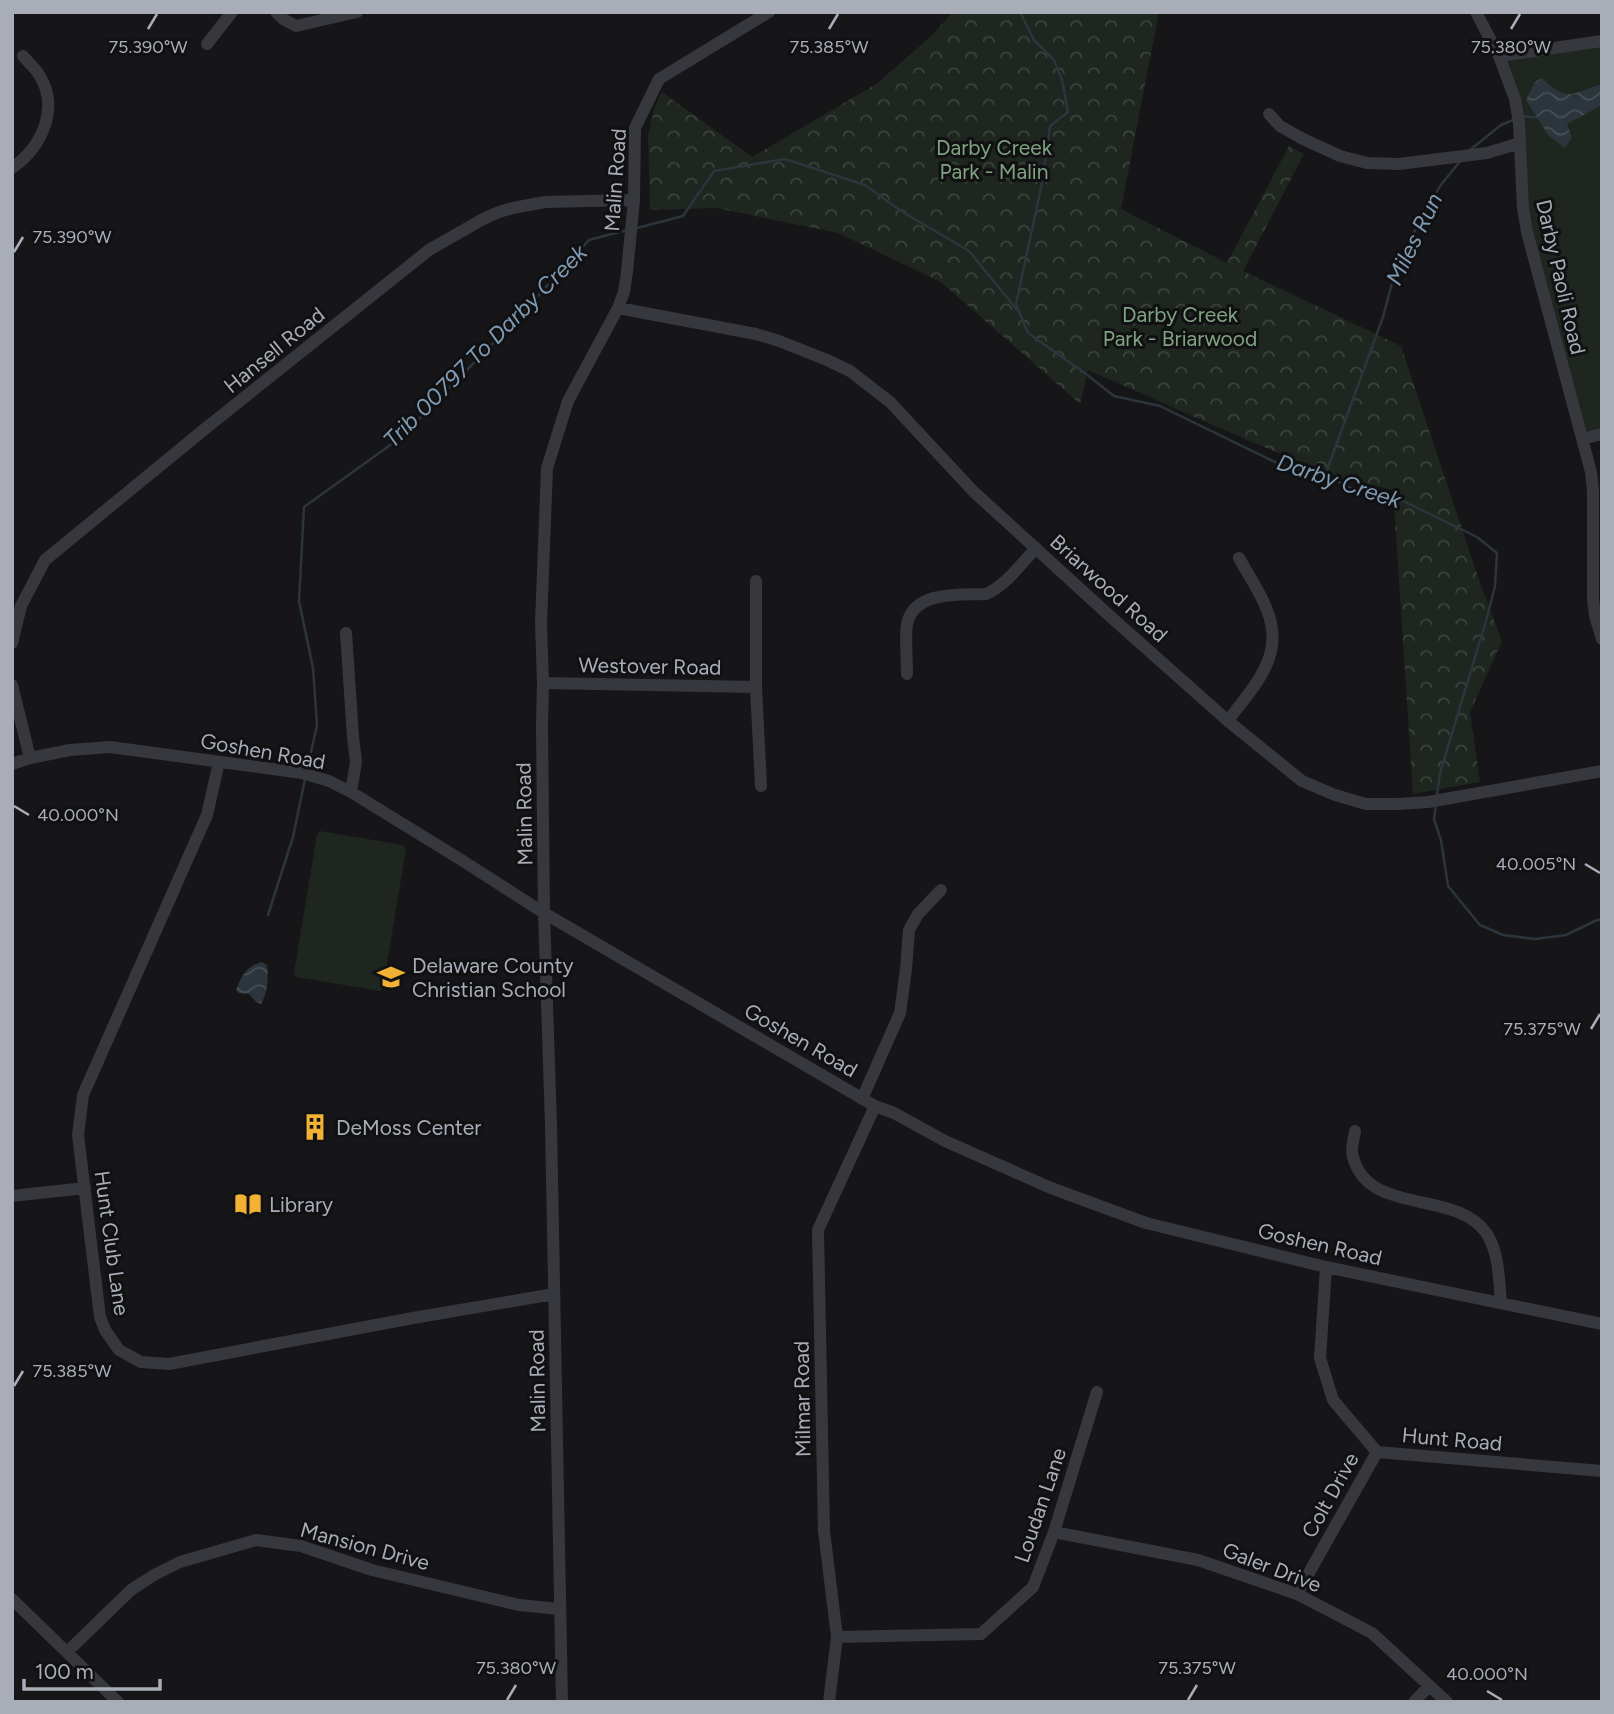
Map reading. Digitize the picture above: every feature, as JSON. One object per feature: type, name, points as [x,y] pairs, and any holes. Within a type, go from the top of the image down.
[{"type":"street","points":[[207,44],[232,12]]},
{"type":"street","points":[[276,12],[296,26],[357,12]]},
{"type":"street","name":"Malin Road","points":[[562,1702],[544,913],[541,623],[547,468],[568,401],[624,292],[634,200],[635,128],[659,79],[769,12]]},
{"type":"street","name":"Darby Paoli Road","points":[[1476,12],[1499,56],[1515,99],[1527,232],[1591,472],[1593,598],[1602,639]]},
{"type":"street","points":[[1499,56],[1602,41]]},
{"type":"street","points":[[12,168],[23,160],[44,132],[47,108],[47,94],[43,82],[23,56]]},
{"type":"street","points":[[1269,114],[1280,126],[1304,139],[1340,156],[1367,163],[1399,164],[1487,153],[1520,143]]},
{"type":"street","name":"Hansell Road","points":[[12,643],[21,607],[46,560],[429,250],[483,219],[513,208],[545,202],[634,200]]},
{"type":"street","name":"Briarwood Road","points":[[618,308],[756,334],[850,371],[890,402],[966,484],[1036,548],[1228,721],[1302,781],[1366,804],[1428,802],[1602,771]]},
{"type":"street","points":[[1583,439],[1602,434]]},
{"type":"street","points":[[907,674],[908,624],[914,610],[932,598],[991,592],[1036,548]]},
{"type":"street","points":[[1228,721],[1259,680],[1270,660],[1274,639],[1271,619],[1239,558]]},
{"type":"street","points":[[756,581],[756,687],[761,786]]},
{"type":"street","points":[[346,633],[356,762],[351,792]]},
{"type":"street","name":"Westover Road","points":[[543,683],[756,687]]},
{"type":"street","points":[[12,685],[30,758]]},
{"type":"street","name":"Goshen Road","points":[[12,764],[70,750],[110,747],[305,773],[329,781],[351,792],[544,913],[875,1106],[894,1113],[945,1141],[1051,1188],[1146,1223],[1326,1267],[1602,1324]]},
{"type":"street","name":"Hunt Club Lane","points":[[219,761],[207,816],[83,1095],[78,1135],[100,1317],[105,1330],[119,1350],[141,1362],[169,1364],[554,1294]]},
{"type":"street","points":[[863,1099],[900,1013],[909,930],[918,914],[942,890]]},
{"type":"street","name":"Milmar Road","points":[[829,1702],[837,1637],[824,1531],[818,1230],[875,1106]]},
{"type":"street","points":[[1355,1131],[1352,1156],[1363,1179],[1381,1192],[1465,1213],[1486,1234],[1497,1260],[1501,1302]]},
{"type":"street","points":[[12,1195],[85,1188]]},
{"type":"street","name":"Hunt Road","points":[[1326,1267],[1320,1357],[1333,1400],[1377,1452],[1602,1471]]},
{"type":"street","name":"Loudan Lane","points":[[837,1637],[981,1634],[1033,1587],[1054,1532],[1097,1392]]},
{"type":"street","name":"Colt Drive","points":[[1297,1594],[1377,1452]]},
{"type":"street","name":"Galer Drive","points":[[1054,1532],[1198,1560],[1297,1594],[1372,1633],[1447,1702]]},
{"type":"street","name":"Mansion Drive","points":[[67,1652],[131,1590],[154,1574],[180,1562],[256,1540],[301,1546],[372,1570],[519,1605],[560,1609]]},
{"type":"street","points":[[12,1599],[118,1702]]},
{"type":"street","points":[[1414,1702],[1429,1686]]},
{"type":"green space","points":[[953,12],[1159,12],[1121,209],[1227,263],[1289,146],[1304,154],[1243,271],[1401,346],[1502,641],[1470,712],[1480,782],[1413,794],[1393,490],[1340,478],[1088,370],[1080,404],[941,282],[838,233],[716,208],[650,210],[648,136],[654,109],[662,92],[752,157],[878,83],[931,36]]},
{"type":"green space","points":[[1602,41],[1602,432],[1583,439],[1535,264],[1520,143],[1499,56]]},
{"type":"green space","points":[[320,831],[403,845],[406,849],[383,988],[380,991],[296,977],[294,973],[317,834]]},
{"type":"water","points":[[1540,79],[1565,94],[1578,93],[1602,84],[1602,105],[1567,124],[1572,138],[1565,148],[1548,135],[1526,100],[1535,82]]},
{"type":"water","points":[[262,962],[267,965],[268,975],[261,1004],[249,994],[236,990],[245,972]]},
{"type":"waterway","name":"Darby Creek","points":[[1020,12],[1034,40],[1054,60],[1062,80],[1068,112],[1050,126],[1042,183],[1016,304],[1028,333],[1114,396],[1160,406],[1283,466],[1325,475],[1359,492],[1403,501],[1477,537],[1497,553],[1495,586],[1440,773],[1437,795]]},
{"type":"waterway","name":"Miles Run","points":[[1522,116],[1540,118]]},
{"type":"waterway","name":"Miles Run","points":[[1470,150],[1501,125],[1513,120]]},
{"type":"waterway","name":"Trib 00797 To Darby Creek","points":[[637,228],[683,216],[714,171],[785,159],[865,185],[901,211],[969,251],[1018,311]]},
{"type":"waterway","name":"Miles Run","points":[[1326,473],[1383,317],[1398,261],[1440,186],[1461,160]]},
{"type":"waterway","name":"Trib 00797 To Darby Creek","points":[[307,770],[317,725],[313,668],[299,601],[304,507],[400,438],[517,319],[589,240],[627,230]]},
{"type":"waterway","name":"Trib 00797 To Darby Creek","points":[[268,915],[293,837],[305,779]]},
{"type":"waterway","name":"Darby Creek","points":[[1436,805],[1434,819],[1441,840],[1448,886],[1480,925],[1503,935],[1535,939],[1566,935],[1602,920]]},
{"type":"place","name":"Delaware County Christian School","points":[[391,977]]},
{"type":"place","name":"DeMoss Center","points":[[315,1127]]},
{"type":"place","name":"Library","points":[[248,1204]]},
{"type":"park label","name":"Darby Creek Park - Malin","points":[[994,159]]},
{"type":"park label","name":"Darby Creek Park - Briarwood","points":[[1180,326]]}]
